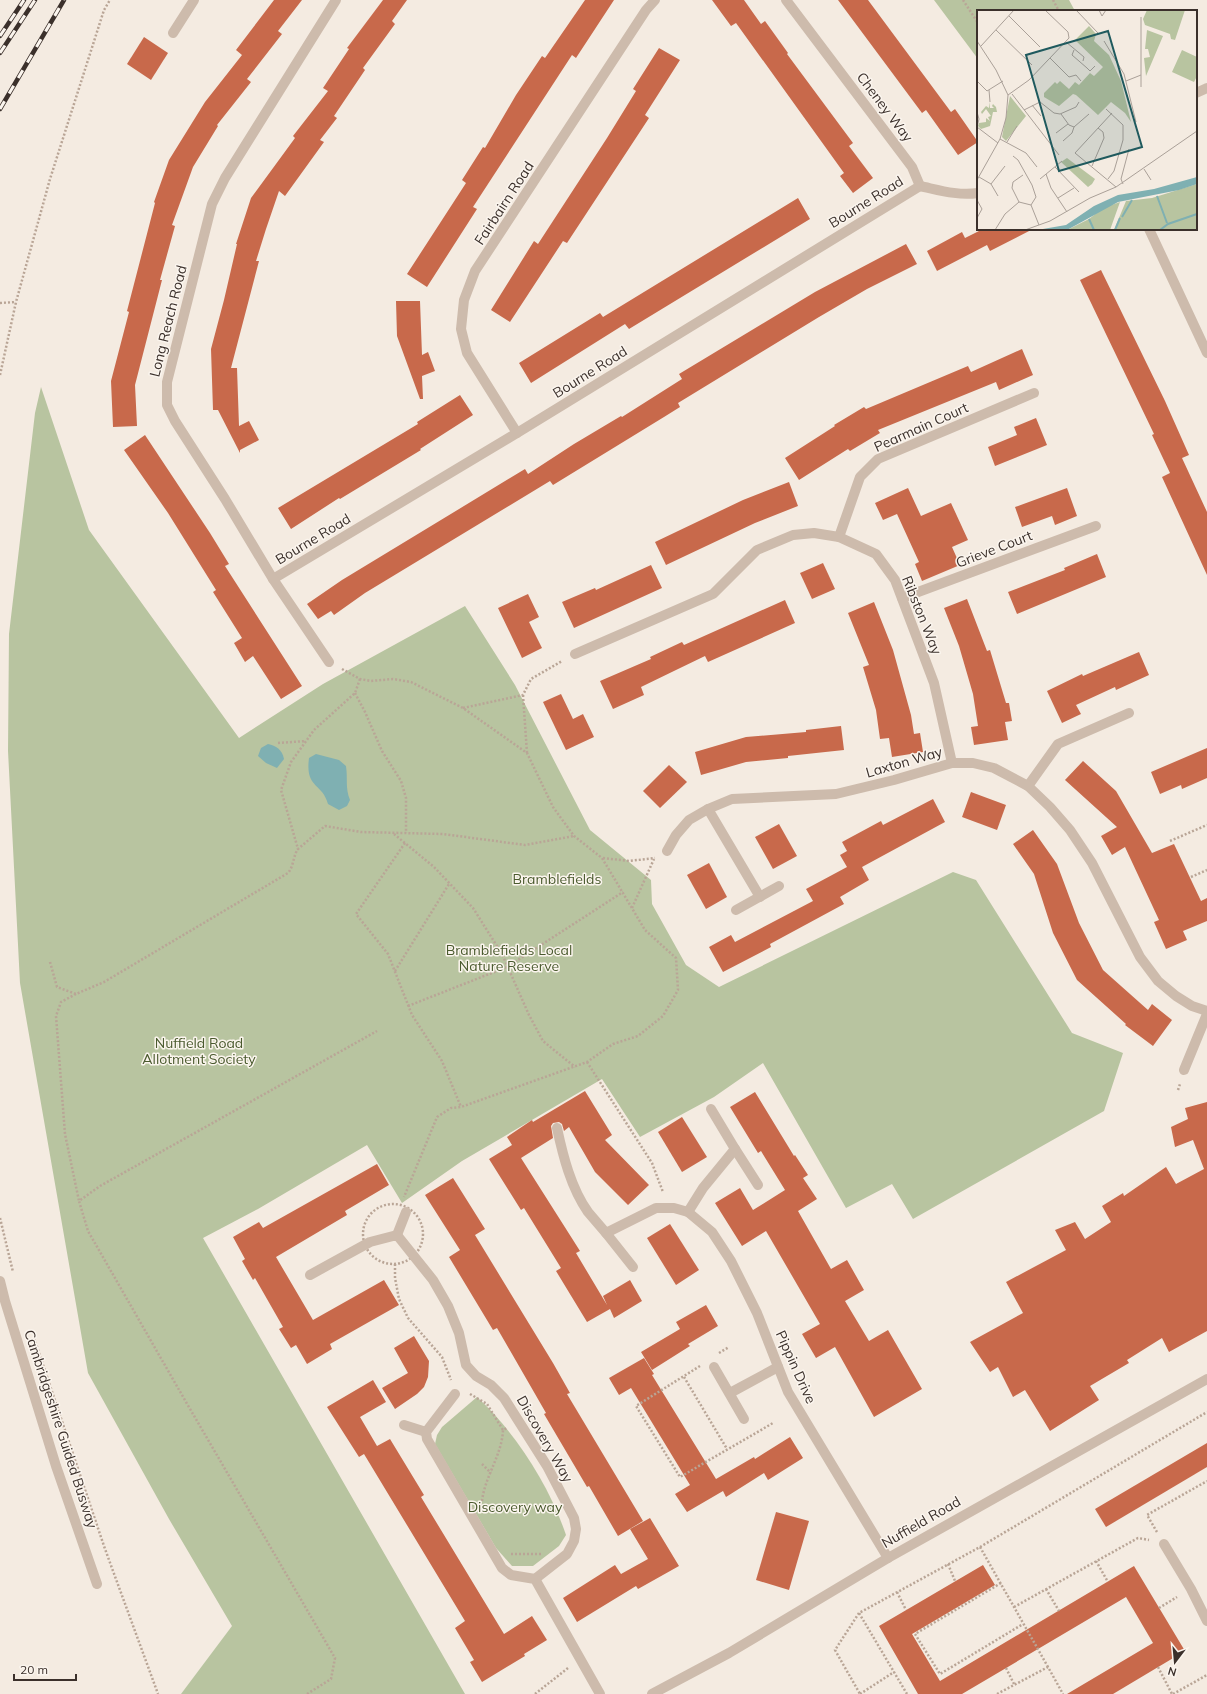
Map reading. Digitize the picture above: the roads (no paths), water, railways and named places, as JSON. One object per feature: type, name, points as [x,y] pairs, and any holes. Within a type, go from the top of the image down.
[{"type":"street","points":[[173,33],[194,0]]},
{"type":"street","name":"Long Reach Road","points":[[329,662],[273,579],[225,499],[175,422],[167,405],[167,382],[212,204],[225,178],[336,0]]},
{"type":"street","name":"Fairbairn Road","points":[[517,433],[467,353],[461,330],[464,300],[475,271],[646,10],[655,0]]},
{"type":"street","name":"Cheney Way","points":[[786,0],[912,167],[920,186]]},
{"type":"street","points":[[1197,93],[1207,88]]},
{"type":"street","points":[[920,186],[951,193],[967,195],[977,193]]},
{"type":"street","name":"Bourne Road","points":[[273,579],[517,433],[920,186]]},
{"type":"street","points":[[1149,230],[1207,353]]},
{"type":"street","name":"Pearmain Court","points":[[839,537],[860,477],[878,459],[1034,393]]},
{"type":"street","name":"Grieve Court","points":[[902,598],[1096,526]]},
{"type":"street","name":"Ribston Way","points":[[575,654],[713,594],[757,550],[793,535],[814,533],[839,537],[876,554],[895,580],[934,684],[952,763]]},
{"type":"street","points":[[1028,786],[1058,744],[1129,713]]},
{"type":"street","name":"Laxton Way","points":[[667,851],[676,835],[689,820],[708,809],[732,799],[836,794],[894,780],[952,763],[973,764],[994,768],[1028,786],[1050,807],[1070,830],[1092,863],[1140,957],[1158,981],[1176,996],[1192,1006],[1207,1012]]},
{"type":"street","points":[[708,809],[760,897]]},
{"type":"street","points":[[736,910],[779,886]]},
{"type":"street","points":[[1184,1070],[1207,1012]]},
{"type":"street","points":[[711,1109],[758,1185]]},
{"type":"street","points":[[557,1128],[562,1152],[575,1188],[588,1211],[633,1267]]},
{"type":"street","points":[[688,1212],[703,1188],[735,1149]]},
{"type":"street","name":"Pippin Drive","points":[[606,1233],[656,1208],[664,1207],[688,1212],[712,1232],[731,1262],[757,1313],[788,1392],[888,1558]]},
{"type":"street","points":[[310,1275],[370,1242],[397,1235],[406,1212]]},
{"type":"street","name":"Discovery Way","points":[[397,1235],[433,1280],[448,1306],[459,1333],[466,1365],[476,1376],[490,1385],[504,1398],[546,1466],[574,1518],[576,1529],[574,1541],[566,1554],[535,1579]]},
{"type":"street","name":"Cambridgeshire Guided Busway","points":[[0,1281],[4,1301],[56,1466],[98,1584]]},
{"type":"street","points":[[714,1366],[744,1419]]},
{"type":"street","points":[[730,1393],[778,1367]]},
{"type":"street","name":"Nuffield Road","points":[[652,1694],[729,1653],[888,1558],[1207,1379]]},
{"type":"street","points":[[455,1394],[426,1432],[427,1439],[502,1568],[511,1575],[535,1579],[600,1694]]},
{"type":"street","points":[[404,1425],[426,1432]]},
{"type":"street","points":[[1164,1544],[1191,1589],[1207,1621]]},
{"type":"water","points":[[268,744],[278,748],[282,753],[284,759],[277,768],[266,763],[258,756],[261,748]]},
{"type":"water","points":[[316,754],[339,760],[346,766],[347,787],[350,800],[347,806],[339,810],[328,804],[322,792],[309,775],[309,758]]},
{"type":"railway","points":[[0,36],[24,0]]},
{"type":"railway","points":[[0,53],[35,0]]},
{"type":"railway","points":[[0,109],[64,0]]},
{"type":"park label","name":"Bramblefields","points":[[557,879]]},
{"type":"park label","name":"Bramblefields Local Nature Reserve","points":[[509,958]]},
{"type":"park label","name":"Nuffield Road Allotment Society","points":[[199,1052]]},
{"type":"park label","name":"Discovery way","points":[[515,1507]]}]
